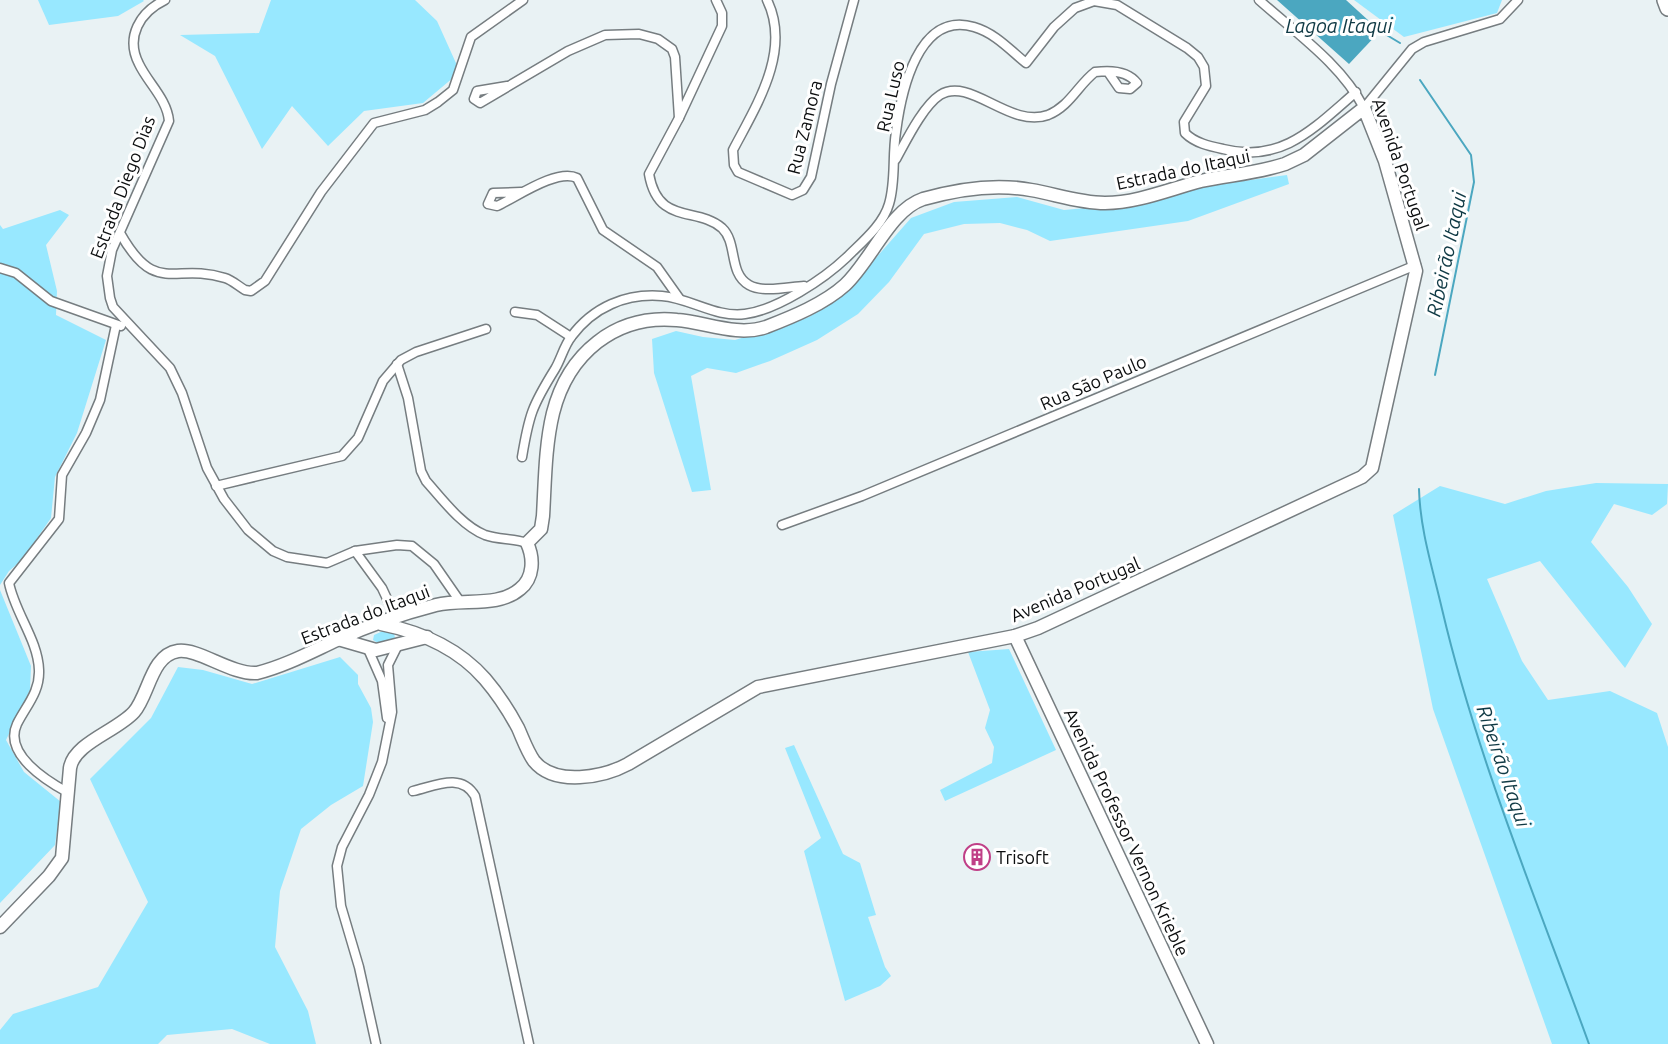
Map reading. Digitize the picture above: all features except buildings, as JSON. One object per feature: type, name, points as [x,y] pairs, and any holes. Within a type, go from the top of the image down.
[{"type":"highway","points":[[1665,0],[1668,8]]},
{"type":"street","name":"Estrada Diego Dias","points":[[165,0],[152,6],[140,18],[134,40],[138,63],[165,106],[169,121],[108,263],[108,287],[113,308],[170,368],[216,486],[248,530],[273,551],[287,557],[327,563],[355,551],[397,545],[412,546],[435,564],[459,600]]},
{"type":"street","points":[[120,233],[133,254],[155,272],[224,278],[245,290],[257,288],[265,281],[321,192],[370,127],[380,119],[425,110],[453,90],[471,37],[523,0]]},
{"type":"street","points":[[716,0],[722,13],[722,26],[679,118],[649,174],[653,192],[658,199],[687,216],[722,228],[727,235],[737,271],[748,285],[765,288],[807,285]]},
{"type":"street","name":"Rua Zamora","points":[[767,0],[773,22],[772,66],[766,87],[732,155],[738,172],[792,195],[803,190],[811,177],[831,84],[854,0]]},
{"type":"street","name":"Avenida Portugal","points":[[381,624],[399,623],[455,652],[484,678],[540,766],[571,777],[582,777],[614,771],[758,687],[1015,636],[1038,628],[1146,579],[1368,472],[1372,468],[1415,286],[1416,265],[1385,161],[1356,92],[1338,71],[1259,0]]},
{"type":"street","name":"Estrada do Itaqui","points":[[399,623],[414,612],[459,600],[484,602],[521,589],[526,582],[532,563],[527,543],[541,529],[549,434],[560,392],[582,357],[600,338],[619,327],[676,320],[723,328],[762,328],[821,301],[844,286],[862,266],[901,213],[921,200],[965,189],[1002,186],[1105,203],[1142,197],[1285,164],[1304,155],[1364,108],[1412,49],[1424,42],[1500,20],[1518,0]]},
{"type":"street","name":"Rua Luso","points":[[895,159],[896,133],[912,68],[921,46],[930,36],[951,28],[975,27],[999,40],[1026,63],[1066,15],[1094,1],[1117,5],[1198,57],[1204,67],[1206,86],[1184,122],[1184,128],[1189,136],[1204,144],[1250,154],[1282,148],[1311,130],[1356,92]]},
{"type":"street","points":[[507,86],[588,41],[612,34],[639,34],[658,39],[672,49],[675,57],[679,118]]},
{"type":"street","points":[[522,457],[529,416],[535,400],[571,337],[595,313],[619,300],[646,296],[679,298],[720,312],[744,314],[779,302],[843,261],[885,213],[891,197],[895,159],[923,115],[941,94],[962,92],[1011,114],[1036,117],[1060,108],[1095,72],[1108,72]]},
{"type":"street","points":[[520,192],[570,176],[577,178],[603,230],[657,267],[679,298]]},
{"type":"street","name":"Rua São Paulo","points":[[782,525],[862,496],[1416,265]]},
{"type":"street","points":[[0,268],[16,273],[51,301],[117,326],[133,329]]},
{"type":"street","points":[[515,312],[537,315],[571,337]]},
{"type":"street","points":[[67,792],[32,768],[19,750],[16,740],[17,724],[34,696],[39,669],[9,584],[18,568],[59,519],[62,475],[86,433],[100,400],[117,326]]},
{"type":"street","points":[[216,486],[342,456],[358,438],[376,393],[397,364],[408,355],[486,329]]},
{"type":"street","points":[[397,364],[408,398],[421,471],[426,481],[472,528],[486,535],[527,543]]},
{"type":"street","points":[[355,551],[382,588],[399,623],[398,645],[388,665],[392,712],[390,733],[369,795],[342,847],[337,866],[341,906],[359,967],[376,1044]]},
{"type":"street","points":[[381,624],[369,635],[368,649],[382,681],[390,733]]},
{"type":"street","name":"Estrada do Itaqui","points":[[0,927],[49,876],[62,858],[70,763],[74,755],[133,712],[158,665],[172,653],[184,651],[241,672],[257,673],[338,639],[381,624]]},
{"type":"street","name":"Avenida Professor Vernon Krieble","points":[[1015,636],[1207,1044]]},
{"type":"street","points":[[338,639],[376,650],[427,637]]},
{"type":"street","points":[[413,791],[458,782],[468,785],[475,796],[529,1044]]},
{"type":"shaded area","points":[[38,0],[144,1],[118,16],[49,25]]},
{"type":"shaded area","points":[[271,0],[415,0],[437,21],[460,72],[423,103],[364,111],[328,146],[292,106],[262,149],[215,56],[180,35],[259,33]]},
{"type":"shaded area","points":[[1354,0],[1502,0],[1497,13],[1404,37]]},
{"type":"shaded area","points":[[1287,175],[1289,184],[1188,221],[1050,241],[1027,230],[1000,223],[964,224],[924,234],[889,282],[858,314],[817,340],[736,373],[707,368],[691,376],[711,490],[692,492],[654,373],[652,339],[676,331],[703,337],[735,340],[809,317],[835,300],[860,276],[911,218],[954,202],[1017,197],[1064,210],[1128,204],[1193,188]]},
{"type":"shaded area","points":[[60,210],[69,215],[46,245],[57,291],[56,315],[106,340],[77,433],[55,477],[51,518],[22,560],[9,571],[0,585],[0,225],[3,229]]},
{"type":"shaded area","points":[[1596,483],[1668,484],[1667,504],[1652,515],[1614,504],[1591,542],[1628,587],[1652,624],[1625,668],[1540,561],[1487,579],[1522,661],[1548,700],[1610,691],[1657,713],[1668,747],[1668,1044],[1552,1044],[1433,709],[1393,515],[1440,486],[1505,504],[1546,491]]},
{"type":"shaded area","points":[[0,590],[31,666],[30,690],[6,740],[24,772],[61,802],[55,845],[0,903]]},
{"type":"shaded area","points":[[385,630],[394,632],[395,639],[381,645],[373,640],[374,635]]},
{"type":"shaded area","points":[[1009,649],[1056,750],[945,801],[940,790],[992,763],[994,747],[985,728],[990,710],[968,652]]},
{"type":"shaded area","points":[[340,657],[358,675],[358,684],[371,708],[373,722],[363,786],[331,805],[301,829],[280,891],[275,947],[308,1011],[316,1044],[270,1044],[232,1029],[167,1035],[158,1044],[0,1044],[0,1030],[13,1014],[98,987],[148,902],[90,779],[151,718],[178,667],[203,670],[252,684]]},
{"type":"shaded area","points":[[794,745],[843,854],[860,863],[876,915],[868,917],[885,967],[891,976],[880,986],[845,1001],[804,851],[821,838],[785,748]]},
{"type":"water","name":"Lagoa Itaqui","points":[[1277,0],[1346,0],[1380,31],[1349,64]]},
{"type":"waterway","name":"Ribeirão Itaqui","points":[[1380,31],[1400,43]]},
{"type":"waterway","name":"Ribeirão Itaqui","points":[[1420,80],[1471,155],[1474,182],[1435,375]]},
{"type":"waterway","name":"Ribeirão Itaqui","points":[[1419,489],[1428,550],[1472,720],[1509,829],[1589,1044]]},
{"type":"place","name":"Trisoft","points":[[977,857]]}]
